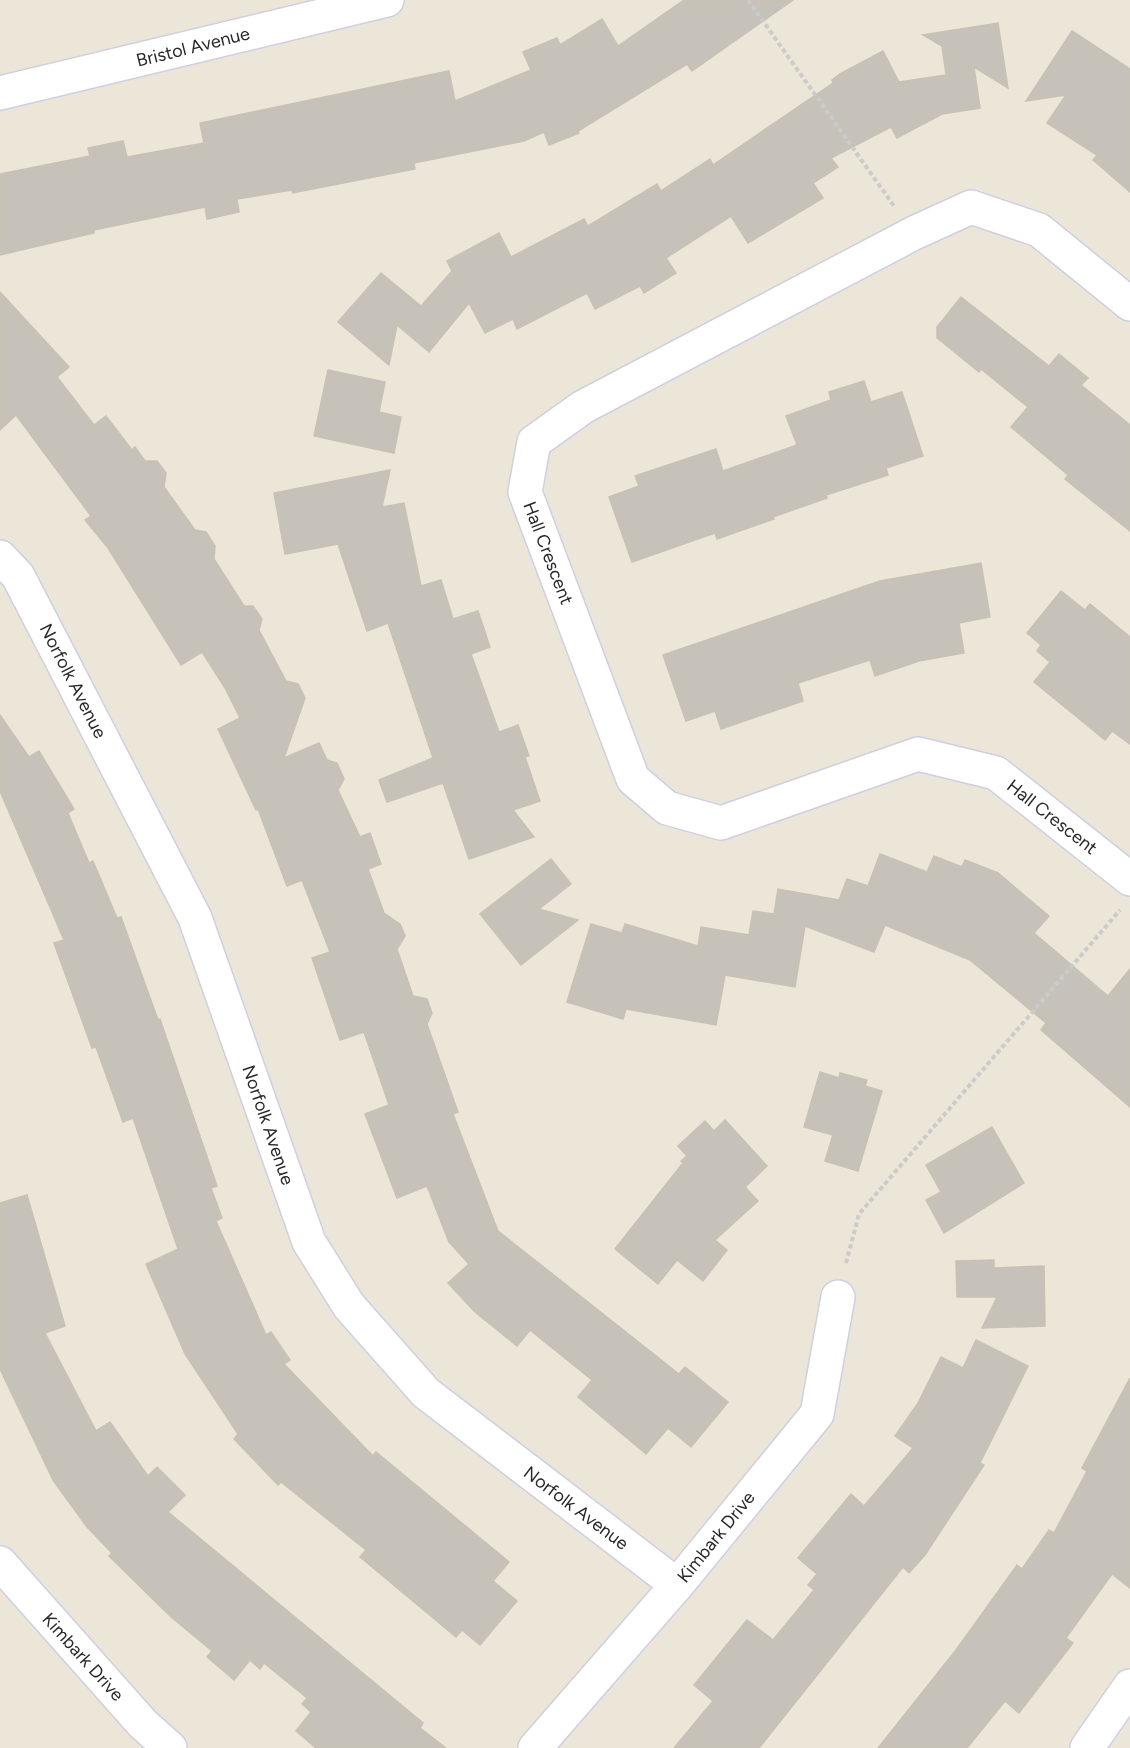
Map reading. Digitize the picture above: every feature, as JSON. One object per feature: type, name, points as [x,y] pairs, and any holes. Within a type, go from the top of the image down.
[{"type":"street","name":"Bristol Avenue","points":[[0,93],[387,0]]},
{"type":"street","name":"Hall Crescent","points":[[1126,893],[996,773],[918,754],[721,823],[667,808],[633,779],[525,492],[534,442],[583,407],[914,233],[971,207],[1039,230],[1130,304]]},
{"type":"street","name":"Norfolk Avenue","points":[[0,557],[18,576],[195,918],[309,1242],[349,1306],[426,1393],[676,1585]]},
{"type":"street","name":"Kimbark Drive","points":[[536,1748],[676,1585],[817,1414],[838,1296]]},
{"type":"street","name":"Kimbark Drive","points":[[0,1563],[143,1724],[170,1748]]},
{"type":"street","points":[[1087,1748],[1130,1686]]},
{"type":"path","points":[[748,0],[914,233]]},
{"type":"path","points":[[838,1296],[858,1214],[1126,893]]},
{"type":"building","points":[[684,0],[793,0],[692,71],[687,64],[578,131],[579,133],[549,145],[544,132],[524,141],[414,163],[415,169],[293,193],[292,190],[237,199],[239,212],[207,219],[205,207],[94,230],[94,233],[0,255],[0,174],[90,156],[88,148],[123,141],[127,157],[204,143],[200,123],[449,71],[455,101],[531,70],[523,52],[557,38],[560,45],[602,19],[618,46]]},
{"type":"building","points":[[998,23],[1008,88],[974,67],[980,108],[942,114],[897,138],[891,127],[831,158],[838,167],[813,183],[823,198],[748,243],[731,216],[666,258],[676,273],[644,293],[640,286],[595,309],[587,293],[517,329],[513,319],[485,333],[469,303],[429,352],[397,325],[389,365],[338,322],[381,273],[421,306],[452,271],[447,261],[499,233],[511,257],[584,219],[588,226],[657,184],[661,191],[710,159],[713,165],[833,83],[832,80],[840,74],[883,51],[899,82],[946,75],[942,46],[923,35]]},
{"type":"building","points":[[1072,31],[1130,69],[1130,192],[1093,160],[1097,155],[1047,123],[1066,95],[1026,101]]},
{"type":"building","points":[[0,292],[69,367],[57,377],[94,425],[106,416],[132,450],[135,447],[145,461],[157,461],[166,473],[164,487],[195,530],[206,532],[215,546],[214,559],[244,606],[253,606],[262,619],[259,630],[286,681],[298,684],[305,698],[284,758],[319,743],[327,760],[337,763],[344,779],[338,790],[360,837],[370,833],[381,864],[368,869],[384,913],[400,924],[405,936],[397,949],[413,996],[427,999],[432,1013],[427,1024],[458,1112],[453,1114],[498,1231],[679,1374],[685,1367],[728,1402],[691,1447],[668,1428],[646,1454],[578,1397],[592,1380],[530,1330],[517,1346],[475,1312],[448,1283],[469,1264],[449,1242],[427,1186],[397,1198],[365,1114],[389,1105],[364,1032],[340,1040],[312,958],[330,952],[302,880],[287,886],[258,809],[256,810],[218,729],[240,718],[225,688],[202,652],[181,665],[108,548],[85,520],[91,516],[16,415],[0,430]]},
{"type":"building","points":[[961,297],[1049,366],[1059,354],[1088,378],[1081,385],[1130,425],[1130,531],[1065,479],[1068,475],[1011,427],[1028,407],[981,369],[979,372],[937,338],[937,327]]},
{"type":"building","points":[[328,370],[385,382],[379,412],[401,417],[394,453],[314,436]]},
{"type":"building","points":[[864,381],[871,402],[902,392],[923,456],[886,468],[888,475],[826,495],[827,498],[773,517],[774,519],[717,539],[715,533],[632,562],[609,497],[639,486],[635,476],[716,449],[723,471],[797,445],[786,416],[831,400],[829,392]]},
{"type":"building","points":[[390,470],[382,507],[404,503],[421,586],[441,580],[453,619],[478,611],[490,647],[471,654],[499,732],[518,725],[529,756],[525,757],[540,801],[513,810],[534,837],[469,859],[443,783],[387,802],[379,780],[433,758],[388,623],[367,631],[338,544],[285,554],[274,493]]},
{"type":"building","points":[[981,563],[990,617],[959,623],[964,653],[919,661],[875,676],[870,660],[798,683],[803,701],[721,729],[715,711],[686,721],[663,655],[880,581]]},
{"type":"building","points":[[1061,591],[1085,610],[1090,604],[1130,637],[1130,744],[1112,731],[1105,740],[1034,682],[1050,662],[1037,651],[1041,645],[1027,633]]},
{"type":"building","points":[[0,715],[29,757],[39,751],[74,809],[68,813],[89,863],[93,861],[117,918],[121,917],[158,1020],[160,1019],[217,1186],[211,1188],[222,1218],[216,1221],[266,1335],[271,1332],[290,1360],[284,1364],[373,1456],[376,1452],[509,1562],[493,1581],[517,1601],[480,1645],[462,1630],[456,1637],[360,1557],[366,1550],[281,1482],[278,1485],[234,1439],[238,1434],[185,1354],[146,1264],[178,1249],[133,1118],[123,1122],[96,1047],[92,1048],[54,943],[64,940],[0,791]]},
{"type":"building","points":[[880,854],[927,872],[934,856],[962,867],[965,860],[998,873],[1049,916],[1034,933],[1108,996],[1130,969],[1130,1107],[1041,1030],[1046,1023],[970,960],[885,925],[874,952],[805,926],[795,987],[725,975],[716,1025],[626,1009],[623,1019],[567,1002],[591,924],[622,933],[625,924],[698,946],[701,927],[749,935],[753,911],[774,914],[778,889],[839,900],[847,879],[868,886]]},
{"type":"building","points":[[551,859],[571,884],[539,909],[578,920],[521,965],[480,914]]},
{"type":"building","points":[[820,1072],[839,1078],[840,1073],[867,1080],[865,1086],[882,1091],[858,1171],[825,1161],[833,1135],[804,1127]]},
{"type":"building","points":[[725,1120],[767,1166],[745,1187],[758,1201],[715,1240],[727,1250],[703,1281],[677,1260],[658,1284],[615,1249],[683,1163],[681,1161],[687,1156],[678,1146],[705,1121],[714,1131]]},
{"type":"building","points":[[992,1127],[1024,1183],[944,1233],[926,1200],[941,1192],[926,1165]]},
{"type":"building","points":[[27,1195],[65,1326],[45,1333],[96,1431],[110,1422],[148,1476],[157,1467],[185,1495],[168,1512],[423,1723],[420,1728],[446,1748],[316,1748],[296,1731],[311,1712],[302,1704],[307,1698],[264,1663],[260,1669],[250,1660],[234,1680],[207,1657],[212,1651],[170,1616],[109,1556],[112,1553],[87,1527],[53,1480],[0,1369],[0,1203]]},
{"type":"building","points":[[994,1260],[994,1268],[1044,1266],[1045,1326],[982,1328],[997,1297],[957,1297],[956,1261]]},
{"type":"building","points":[[976,1340],[1028,1366],[980,1463],[984,1465],[925,1555],[909,1573],[903,1567],[759,1748],[674,1748],[713,1701],[694,1685],[747,1620],[773,1640],[814,1590],[808,1585],[817,1574],[798,1558],[851,1494],[864,1506],[913,1448],[895,1436],[918,1403],[941,1357],[963,1368]]},
{"type":"building","points":[[1130,1378],[1130,1588],[1112,1574],[1066,1638],[1073,1643],[1019,1713],[1005,1701],[967,1748],[878,1748],[956,1650],[1017,1565],[1022,1569],[1049,1530],[1054,1533],[1087,1471],[1082,1468]]}]
